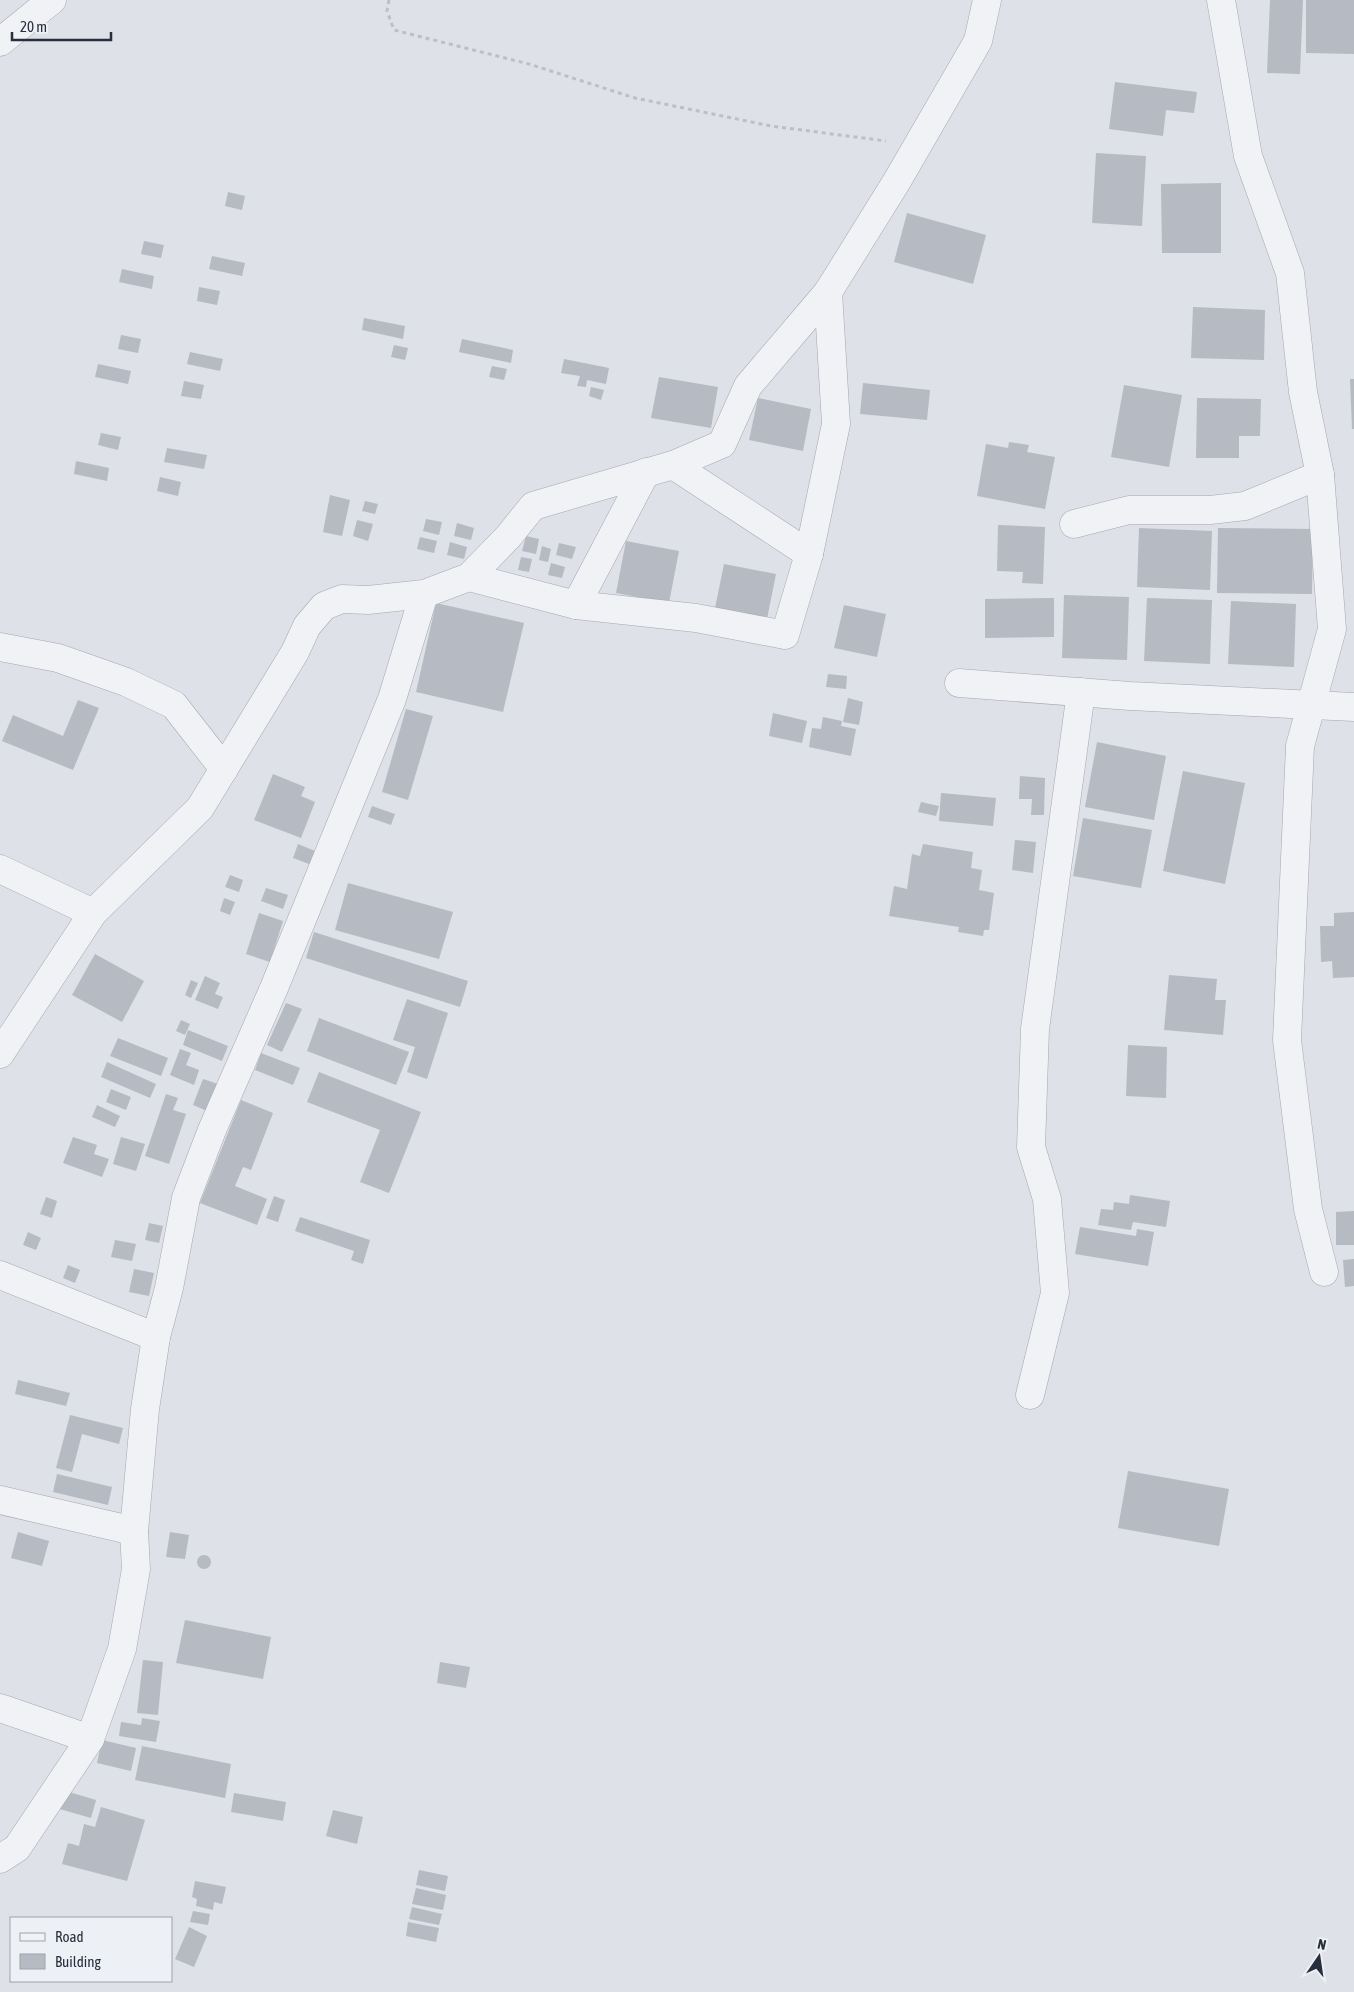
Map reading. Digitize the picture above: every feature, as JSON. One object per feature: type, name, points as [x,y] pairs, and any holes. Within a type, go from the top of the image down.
[{"type":"street","points":[[0,42],[52,0]]},
{"type":"street","points":[[0,1054],[93,912],[200,808],[295,652],[307,626],[324,606],[342,599],[368,600],[424,594],[469,577],[508,537],[533,506],[674,465],[722,444],[748,386],[828,292],[917,146],[978,41],[987,0]]},
{"type":"street","points":[[1221,0],[1248,156],[1290,274],[1303,392],[1320,475],[1332,629],[1300,746],[1287,1040],[1308,1208],[1324,1272]]},
{"type":"street","points":[[469,577],[576,605],[696,618],[785,635],[809,554],[836,424],[828,292]]},
{"type":"street","points":[[674,465],[809,554]]},
{"type":"street","points":[[576,605],[646,472]]},
{"type":"street","points":[[1074,524],[1129,510],[1210,510],[1245,506],[1320,475]]},
{"type":"street","points":[[0,1859],[17,1848],[90,1739],[122,1649],[136,1569],[134,1531],[145,1409],[156,1337],[169,1288],[186,1198],[212,1130],[278,980],[392,699],[424,594]]},
{"type":"street","points":[[0,647],[58,658],[126,682],[174,705],[224,768]]},
{"type":"street","points":[[959,682],[1081,692],[1354,707]]},
{"type":"street","points":[[1030,1395],[1055,1293],[1047,1199],[1032,1148],[1035,1029],[1081,692]]},
{"type":"street","points":[[0,869],[93,912]]},
{"type":"street","points":[[0,1274],[156,1337]]},
{"type":"street","points":[[0,1500],[134,1531]]},
{"type":"street","points":[[0,1708],[90,1739]]},
{"type":"path","points":[[389,0],[387,11],[394,30],[529,64],[636,98],[772,126],[917,146]]},
{"type":"building","points":[[1270,0],[1303,0],[1300,74],[1267,73]]},
{"type":"building","points":[[1306,0],[1354,0],[1354,54],[1306,53]]},
{"type":"building","points":[[1115,82],[1197,92],[1194,113],[1166,110],[1163,136],[1109,129]]},
{"type":"building","points":[[1096,153],[1146,156],[1142,226],[1092,223]]},
{"type":"building","points":[[1221,183],[1221,253],[1162,253],[1161,184]]},
{"type":"building","points":[[228,192],[245,196],[242,210],[225,206]]},
{"type":"building","points":[[907,213],[986,235],[973,284],[894,262]]},
{"type":"building","points":[[144,241],[164,245],[161,258],[141,254]]},
{"type":"building","points":[[212,256],[245,263],[242,276],[209,269]]},
{"type":"building","points":[[122,269],[154,276],[152,289],[119,282]]},
{"type":"building","points":[[199,287],[220,291],[217,305],[197,301]]},
{"type":"building","points":[[1193,307],[1265,310],[1264,360],[1191,358]]},
{"type":"building","points":[[364,318],[405,326],[403,339],[362,330]]},
{"type":"building","points":[[121,335],[141,339],[138,353],[118,349]]},
{"type":"building","points":[[462,339],[513,350],[511,363],[459,352]]},
{"type":"building","points":[[394,345],[408,348],[405,360],[391,357]]},
{"type":"building","points":[[190,352],[223,359],[220,371],[187,364]]},
{"type":"building","points":[[564,359],[609,368],[606,384],[587,380],[586,387],[577,386],[580,376],[561,373]]},
{"type":"building","points":[[98,364],[131,371],[128,384],[95,377]]},
{"type":"building","points":[[492,366],[507,369],[504,380],[489,377]]},
{"type":"building","points":[[659,377],[718,387],[711,428],[651,418]]},
{"type":"building","points":[[1350,379],[1354,379],[1354,429],[1352,429]]},
{"type":"building","points":[[184,381],[204,385],[201,399],[181,396]]},
{"type":"building","points":[[863,383],[930,390],[927,420],[860,414]]},
{"type":"building","points":[[1124,385],[1182,395],[1169,467],[1111,457]]},
{"type":"building","points":[[591,387],[604,390],[601,400],[589,396]]},
{"type":"building","points":[[758,398],[811,409],[803,451],[749,440]]},
{"type":"building","points":[[1197,398],[1261,399],[1260,436],[1239,436],[1239,458],[1196,458]]},
{"type":"building","points":[[101,433],[121,437],[118,450],[98,445]]},
{"type":"building","points":[[1009,442],[1029,445],[1027,452],[1055,457],[1045,509],[977,496],[986,444],[1008,448]]},
{"type":"building","points":[[167,448],[207,455],[204,469],[164,462]]},
{"type":"building","points":[[76,461],[109,468],[107,481],[74,474]]},
{"type":"building","points":[[160,477],[181,482],[178,496],[157,491]]},
{"type":"building","points":[[330,495],[350,500],[342,536],[323,532]]},
{"type":"building","points":[[365,501],[378,504],[375,514],[362,511]]},
{"type":"building","points":[[426,519],[442,522],[439,535],[423,531]]},
{"type":"building","points":[[357,520],[373,524],[368,541],[353,536]]},
{"type":"building","points":[[457,523],[474,528],[471,540],[454,536]]},
{"type":"building","points":[[998,525],[1045,527],[1043,584],[1022,583],[1023,572],[997,571]]},
{"type":"building","points":[[1139,528],[1212,531],[1210,590],[1137,587]]},
{"type":"building","points":[[1218,528],[1313,529],[1312,594],[1217,593]]},
{"type":"building","points":[[526,536],[539,539],[536,554],[522,551]]},
{"type":"building","points":[[420,537],[437,541],[434,553],[417,549]]},
{"type":"building","points":[[626,541],[679,551],[669,603],[616,593]]},
{"type":"building","points":[[450,542],[467,547],[464,559],[447,555]]},
{"type":"building","points":[[559,543],[576,547],[572,559],[556,555]]},
{"type":"building","points":[[542,546],[551,549],[548,562],[539,560]]},
{"type":"building","points":[[521,557],[532,559],[529,572],[518,570]]},
{"type":"building","points":[[551,563],[565,567],[562,578],[548,575]]},
{"type":"building","points":[[724,564],[776,574],[766,624],[714,613]]},
{"type":"building","points":[[1064,595],[1129,597],[1127,660],[1062,658]]},
{"type":"building","points":[[1054,598],[1054,637],[985,638],[985,599]]},
{"type":"building","points":[[1147,598],[1212,600],[1210,664],[1144,661]]},
{"type":"building","points":[[1231,601],[1296,604],[1294,667],[1228,664]]},
{"type":"building","points":[[436,603],[524,623],[503,712],[416,692]]},
{"type":"building","points":[[844,605],[886,614],[877,657],[834,648]]},
{"type":"building","points":[[828,674],[847,676],[846,689],[826,687]]},
{"type":"building","points":[[848,698],[863,702],[859,725],[843,722]]},
{"type":"building","points":[[78,700],[99,708],[73,770],[2,741],[13,715],[63,736]]},
{"type":"building","points":[[406,709],[433,716],[408,800],[382,792]]},
{"type":"building","points":[[773,713],[807,721],[802,743],[769,736]]},
{"type":"building","points":[[823,717],[842,721],[841,726],[856,729],[851,756],[809,747],[812,728],[821,729]]},
{"type":"building","points":[[1097,742],[1166,756],[1154,820],[1085,807]]},
{"type":"building","points":[[1183,771],[1245,783],[1225,884],[1163,871]]},
{"type":"building","points":[[273,774],[305,787],[301,796],[315,802],[301,838],[254,820]]},
{"type":"building","points":[[1020,776],[1045,778],[1044,815],[1031,815],[1032,799],[1019,799]]},
{"type":"building","points":[[941,793],[996,798],[993,826],[939,821]]},
{"type":"building","points":[[921,802],[939,806],[936,816],[918,812]]},
{"type":"building","points":[[372,806],[395,814],[391,825],[368,817]]},
{"type":"building","points":[[1083,818],[1152,830],[1141,888],[1073,876]]},
{"type":"building","points":[[1015,840],[1036,842],[1033,873],[1012,870]]},
{"type":"building","points":[[298,844],[315,851],[309,864],[293,858]]},
{"type":"building","points":[[923,844],[973,852],[971,868],[982,870],[979,890],[994,893],[989,930],[984,930],[983,936],[958,932],[959,927],[889,916],[894,886],[907,889],[912,854],[920,856]]},
{"type":"building","points":[[230,875],[243,880],[239,892],[225,887]]},
{"type":"building","points":[[348,883],[453,912],[439,959],[335,930]]},
{"type":"building","points":[[266,888],[288,895],[283,909],[261,901]]},
{"type":"building","points":[[224,898],[235,902],[230,915],[220,911]]},
{"type":"building","points":[[1354,912],[1354,977],[1333,978],[1332,961],[1321,962],[1320,926],[1334,926],[1334,913]]},
{"type":"building","points":[[259,913],[283,921],[270,962],[246,954]]},
{"type":"building","points":[[314,932],[468,981],[460,1007],[306,958]]},
{"type":"building","points":[[95,954],[144,981],[122,1022],[72,995]]},
{"type":"building","points":[[1169,975],[1217,979],[1215,1000],[1226,1000],[1223,1035],[1164,1030]]},
{"type":"building","points":[[205,976],[220,983],[215,994],[223,997],[218,1009],[195,1000]]},
{"type":"building","points":[[191,980],[198,983],[191,998],[185,995]]},
{"type":"building","points":[[407,999],[448,1013],[427,1079],[407,1072],[415,1047],[393,1040]]},
{"type":"building","points":[[286,1003],[302,1009],[282,1052],[267,1045]]},
{"type":"building","points":[[319,1018],[409,1052],[396,1085],[307,1051]]},
{"type":"building","points":[[181,1020],[190,1024],[185,1035],[176,1031]]},
{"type":"building","points":[[188,1030],[228,1046],[222,1061],[183,1045]]},
{"type":"building","points":[[118,1038],[168,1058],[161,1076],[110,1056]]},
{"type":"building","points":[[1128,1045],[1167,1047],[1166,1098],[1126,1096]]},
{"type":"building","points":[[180,1049],[191,1053],[186,1065],[199,1070],[194,1085],[170,1075]]},
{"type":"building","points":[[261,1053],[300,1068],[293,1085],[255,1070]]},
{"type":"building","points":[[107,1062],[156,1084],[150,1098],[101,1077]]},
{"type":"building","points":[[319,1072],[421,1112],[389,1193],[360,1182],[380,1130],[307,1102]]},
{"type":"building","points":[[203,1079],[218,1084],[207,1111],[193,1105]]},
{"type":"building","points":[[111,1089],[131,1097],[126,1110],[106,1102]]},
{"type":"building","points":[[166,1094],[178,1098],[173,1110],[186,1114],[169,1164],[145,1156]]},
{"type":"building","points":[[241,1100],[273,1113],[251,1170],[243,1167],[235,1186],[267,1199],[257,1225],[200,1203]]},
{"type":"building","points":[[97,1105],[120,1116],[115,1127],[92,1117]]},
{"type":"building","points":[[73,1137],[97,1145],[94,1154],[109,1159],[102,1177],[63,1163]]},
{"type":"building","points":[[121,1137],[145,1144],[136,1171],[113,1164]]},
{"type":"building","points":[[1130,1195],[1170,1201],[1166,1227],[1133,1222],[1131,1230],[1098,1225],[1101,1209],[1113,1210],[1114,1202],[1129,1204]]},
{"type":"building","points":[[274,1196],[285,1200],[278,1222],[266,1218]]},
{"type":"building","points":[[46,1197],[57,1201],[52,1218],[40,1214]]},
{"type":"building","points":[[1354,1211],[1354,1245],[1336,1245],[1336,1212]]},
{"type":"building","points":[[300,1217],[370,1240],[363,1264],[351,1260],[354,1251],[295,1231]]},
{"type":"building","points":[[149,1223],[163,1226],[159,1243],[145,1240]]},
{"type":"building","points":[[1080,1227],[1136,1236],[1137,1229],[1154,1232],[1148,1266],[1075,1254]]},
{"type":"building","points":[[28,1232],[41,1238],[36,1250],[23,1245]]},
{"type":"building","points":[[115,1240],[136,1244],[132,1261],[111,1257]]},
{"type":"building","points":[[1354,1259],[1354,1286],[1345,1287],[1343,1260]]},
{"type":"building","points":[[68,1265],[80,1270],[75,1283],[63,1278]]},
{"type":"building","points":[[134,1269],[154,1273],[149,1296],[129,1292]]},
{"type":"building","points":[[18,1380],[70,1393],[66,1406],[15,1394]]},
{"type":"building","points":[[70,1415],[123,1428],[119,1444],[82,1434],[72,1472],[56,1468]]},
{"type":"building","points":[[1128,1471],[1229,1489],[1219,1546],[1118,1528]]},
{"type":"building","points":[[57,1474],[112,1487],[108,1505],[53,1492]]},
{"type":"building","points":[[18,1532],[49,1541],[42,1566],[11,1558]]},
{"type":"building","points":[[170,1532],[189,1535],[185,1559],[166,1557]]},
{"type":"building","points":[[204,1555],[209,1557],[211,1562],[209,1567],[204,1569],[199,1567],[197,1562],[199,1557]]},
{"type":"building","points":[[185,1620],[271,1637],[263,1679],[176,1663]]},
{"type":"building","points":[[143,1660],[163,1662],[158,1715],[137,1713]]},
{"type":"building","points":[[440,1662],[470,1667],[466,1688],[437,1683]]},
{"type":"building","points":[[142,1718],[160,1721],[156,1742],[119,1736],[121,1722],[141,1725]]},
{"type":"building","points":[[102,1740],[136,1748],[131,1771],[97,1763]]},
{"type":"building","points":[[142,1746],[231,1764],[225,1798],[135,1780]]},
{"type":"building","points":[[62,1790],[96,1800],[91,1818],[56,1808]]},
{"type":"building","points":[[234,1793],[286,1802],[283,1821],[231,1812]]},
{"type":"building","points":[[101,1807],[145,1820],[127,1881],[62,1864],[68,1843],[79,1846],[84,1824],[95,1827]]},
{"type":"building","points":[[333,1810],[363,1817],[357,1844],[326,1836]]},
{"type":"building","points":[[419,1870],[448,1876],[445,1891],[416,1885]]},
{"type":"building","points":[[195,1881],[226,1887],[222,1904],[214,1902],[213,1910],[196,1906],[197,1899],[192,1897]]},
{"type":"building","points":[[416,1888],[446,1895],[443,1910],[412,1904]]},
{"type":"building","points":[[412,1907],[442,1914],[439,1925],[409,1919]]},
{"type":"building","points":[[193,1911],[210,1914],[208,1925],[190,1922]]},
{"type":"building","points":[[408,1922],[439,1928],[436,1942],[406,1936]]},
{"type":"building","points":[[189,1927],[207,1936],[194,1967],[175,1959]]}]
